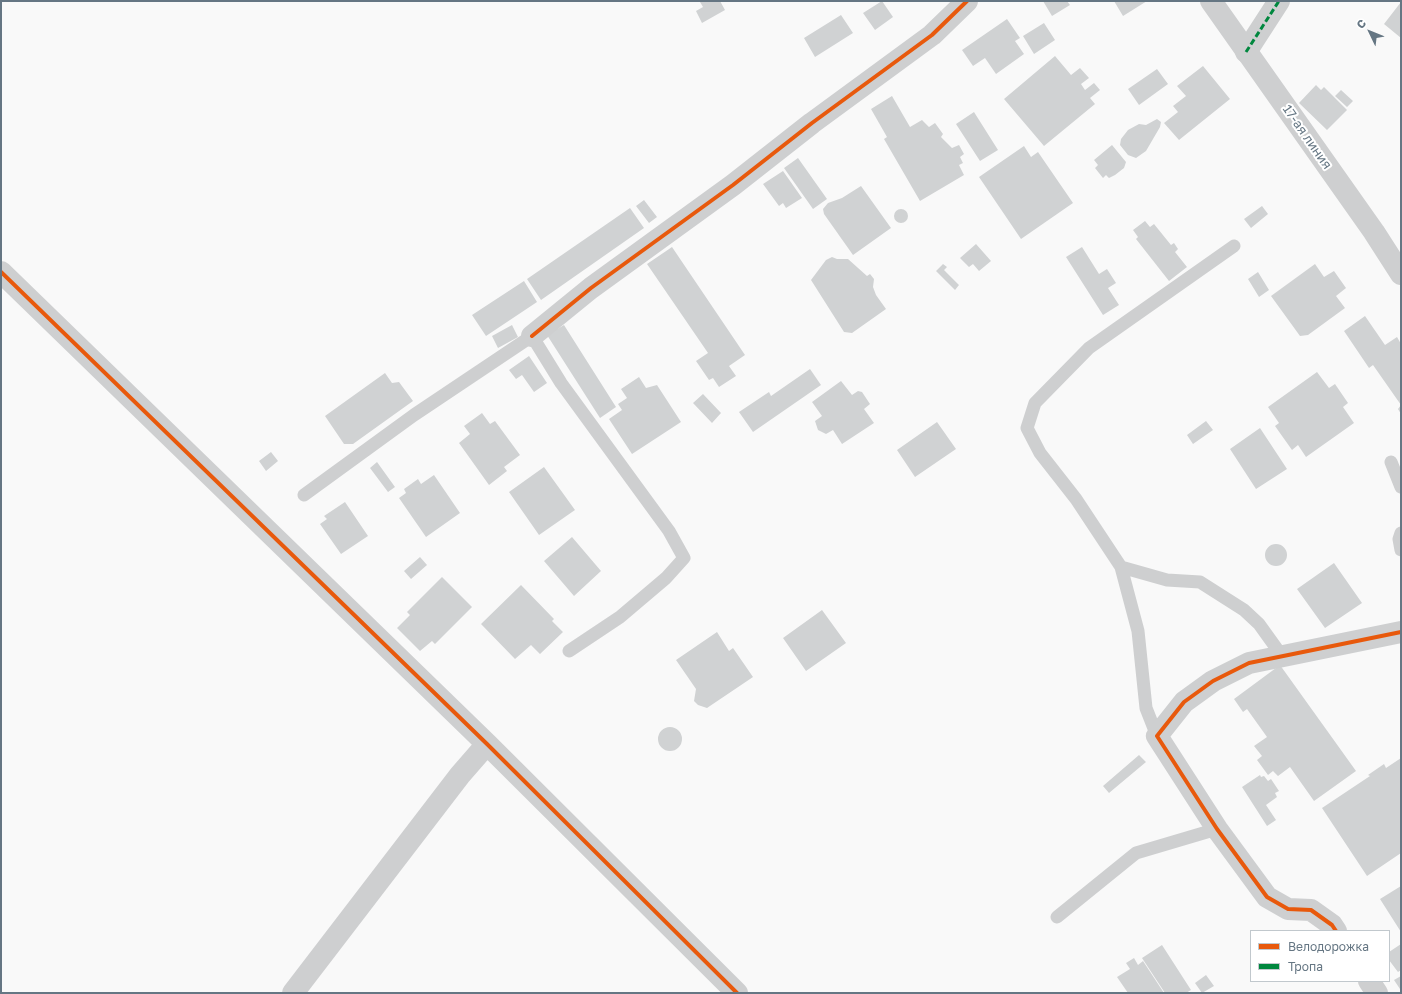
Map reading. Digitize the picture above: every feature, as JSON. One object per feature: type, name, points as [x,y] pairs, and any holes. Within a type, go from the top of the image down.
[{"type":"street","points":[[532,336],[591,288],[739,180],[812,123],[932,34],[967,1]]},
{"type":"street","name":"17-ая линия","points":[[1211,1],[1374,232],[1401,274]]},
{"type":"street","points":[[1246,52],[1279,1]]},
{"type":"street","points":[[1,272],[487,744],[737,993]]},
{"type":"street","points":[[1335,930],[1332,925],[1311,910],[1288,909],[1267,897],[1217,829],[1157,736],[1184,702],[1213,681],[1249,663],[1401,632]]},
{"type":"street","points":[[293,993],[460,775],[487,744]]},
{"type":"street","points":[[1370,982],[1377,993]]},
{"type":"lane","points":[[1157,736],[1146,708],[1138,631],[1121,566],[1076,499],[1040,453],[1027,428],[1035,403],[1090,348],[1234,246]]},
{"type":"lane","points":[[304,495],[414,415],[532,336],[561,383],[669,531],[684,558],[666,578],[620,617],[569,651]]},
{"type":"lane","points":[[1391,462],[1401,487]]},
{"type":"lane","points":[[1401,533],[1399,539],[1401,550]]},
{"type":"lane","points":[[1121,566],[1167,580],[1200,582],[1213,589],[1244,610],[1259,624],[1282,656]]},
{"type":"lane","points":[[1058,917],[1136,853],[1217,829]]},
{"type":"building","points":[[720,1],[725,10],[702,23],[696,11],[703,7],[700,2]]},
{"type":"building","points":[[882,1],[893,17],[875,30],[863,13]]},
{"type":"building","points":[[1043,1],[1067,1],[1070,5],[1052,16]]},
{"type":"building","points":[[1114,1],[1147,1],[1123,16]]},
{"type":"building","points":[[1401,2],[1401,38],[1384,24]]},
{"type":"building","points":[[841,15],[853,33],[815,57],[804,38]]},
{"type":"building","points":[[1007,19],[1020,38],[1015,41],[1024,54],[996,74],[985,58],[973,66],[962,50]]},
{"type":"building","points":[[1044,23],[1055,40],[1034,54],[1023,36]]},
{"type":"building","points":[[1055,56],[1071,75],[1080,68],[1089,78],[1081,84],[1085,90],[1094,83],[1100,90],[1090,98],[1095,104],[1044,146],[1004,99]]},
{"type":"building","points":[[1203,66],[1230,99],[1179,140],[1164,123],[1178,112],[1173,106],[1186,96],[1177,86]]},
{"type":"building","points":[[1157,69],[1168,84],[1139,105],[1128,89]]},
{"type":"building","points":[[1316,85],[1321,90],[1324,87],[1347,110],[1327,130],[1299,103]]},
{"type":"building","points":[[1341,90],[1353,101],[1347,107],[1335,96]]},
{"type":"building","points":[[892,96],[910,127],[922,120],[929,127],[935,123],[943,134],[941,137],[952,148],[959,145],[964,154],[960,157],[963,163],[959,165],[964,175],[920,201],[884,139],[887,137],[871,109]]},
{"type":"building","points":[[974,112],[998,150],[980,161],[956,124]]},
{"type":"building","points":[[1157,119],[1161,122],[1160,127],[1146,151],[1136,158],[1128,155],[1120,145],[1121,139],[1128,130],[1139,124],[1146,125]]},
{"type":"building","points":[[1112,145],[1126,162],[1124,168],[1115,175],[1109,178],[1106,175],[1103,178],[1095,168],[1098,165],[1094,160]]},
{"type":"building","points":[[1024,146],[1031,157],[1038,152],[1073,203],[1021,239],[979,177]]},
{"type":"building","points":[[798,158],[827,199],[813,209],[784,168]]},
{"type":"building","points":[[783,171],[802,198],[786,208],[783,203],[779,206],[763,184]]},
{"type":"building","points":[[861,186],[891,228],[853,255],[824,214],[823,209],[828,203],[842,198]]},
{"type":"building","points":[[644,200],[657,217],[649,223],[636,206]]},
{"type":"building","points":[[1262,206],[1268,214],[1251,228],[1244,219]]},
{"type":"building","points":[[630,208],[644,228],[541,300],[527,279]]},
{"type":"building","points":[[898,209],[904,209],[908,213],[908,219],[904,223],[898,223],[894,219],[894,213]]},
{"type":"building","points":[[1145,221],[1150,227],[1154,224],[1171,245],[1174,243],[1178,249],[1175,252],[1187,267],[1169,281],[1136,239],[1138,237],[1133,230]]},
{"type":"building","points":[[976,244],[991,261],[979,271],[973,264],[969,267],[960,258]]},
{"type":"building","points":[[672,247],[745,355],[729,366],[736,376],[719,387],[713,378],[709,380],[696,361],[708,353],[647,264]]},
{"type":"building","points":[[1082,247],[1099,274],[1107,269],[1116,283],[1108,288],[1119,305],[1103,315],[1066,257]]},
{"type":"building","points":[[832,257],[837,259],[848,259],[867,276],[870,274],[874,279],[873,287],[876,295],[886,309],[852,333],[844,332],[811,280],[826,260]]},
{"type":"building","points":[[943,264],[947,267],[944,270],[959,285],[955,290],[936,271]]},
{"type":"building","points":[[1315,264],[1324,277],[1334,271],[1346,288],[1336,296],[1345,308],[1308,335],[1300,336],[1271,296]]},
{"type":"building","points":[[1258,272],[1269,290],[1259,297],[1248,279]]},
{"type":"building","points":[[524,281],[537,302],[486,336],[472,315]]},
{"type":"building","points":[[1365,316],[1385,345],[1397,337],[1401,344],[1401,405],[1373,365],[1369,368],[1344,331]]},
{"type":"building","points":[[512,325],[518,337],[498,348],[492,336]]},
{"type":"building","points":[[564,325],[616,407],[600,418],[547,335]]},
{"type":"building","points":[[529,356],[547,383],[534,392],[522,375],[516,379],[509,370]]},
{"type":"building","points":[[810,369],[821,385],[753,432],[739,412],[769,392],[771,396]]},
{"type":"building","points":[[1317,372],[1329,388],[1335,384],[1348,403],[1343,407],[1354,423],[1306,457],[1298,445],[1292,450],[1275,426],[1279,423],[1268,407]]},
{"type":"building","points":[[385,373],[392,383],[399,382],[413,401],[353,444],[344,444],[325,416]]},
{"type":"building","points":[[639,377],[646,388],[657,385],[681,422],[632,454],[609,419],[622,410],[618,404],[627,398],[621,389]]},
{"type":"building","points":[[841,381],[852,395],[858,391],[862,392],[870,404],[864,409],[874,423],[842,444],[833,430],[826,434],[818,430],[815,421],[822,416],[812,402]]},
{"type":"building","points":[[703,394],[721,413],[712,423],[693,403]]},
{"type":"building","points":[[1401,405],[1401,414],[1398,409]]},
{"type":"building","points":[[482,413],[490,424],[495,421],[520,455],[504,467],[507,471],[489,485],[459,443],[470,434],[464,426]]},
{"type":"building","points":[[1206,421],[1213,430],[1193,444],[1187,435]]},
{"type":"building","points":[[937,422],[956,449],[915,477],[897,450]]},
{"type":"building","points":[[1260,428],[1287,469],[1256,489],[1230,449]]},
{"type":"building","points":[[271,452],[278,461],[266,471],[259,461]]},
{"type":"building","points":[[377,462],[395,487],[388,492],[370,468]]},
{"type":"building","points":[[544,467],[575,510],[539,535],[509,492]]},
{"type":"building","points":[[434,475],[460,513],[426,537],[399,498],[406,493],[404,489],[418,479],[421,484]]},
{"type":"building","points":[[345,502],[368,536],[341,554],[320,524],[327,519],[324,516]]},
{"type":"building","points":[[572,537],[601,571],[574,596],[544,561]]},
{"type":"building","points":[[1276,544],[1284,547],[1287,555],[1284,563],[1276,566],[1268,563],[1265,555],[1268,547]]},
{"type":"building","points":[[420,557],[427,565],[411,579],[404,571]]},
{"type":"building","points":[[1334,563],[1362,603],[1325,628],[1297,589]]},
{"type":"building","points":[[442,577],[472,607],[435,644],[432,641],[420,651],[397,628],[410,615],[407,612]]},
{"type":"building","points":[[521,585],[554,619],[552,621],[563,632],[540,654],[531,645],[515,659],[481,624]]},
{"type":"building","points":[[822,610],[846,643],[806,671],[783,638]]},
{"type":"building","points":[[717,632],[729,651],[733,648],[753,677],[707,708],[698,705],[694,701],[696,689],[676,660]]},
{"type":"building","points":[[1280,665],[1356,771],[1314,801],[1290,767],[1278,776],[1273,771],[1268,775],[1257,760],[1262,756],[1254,746],[1267,737],[1247,709],[1243,712],[1234,699]]},
{"type":"building","points":[[670,727],[678,731],[682,739],[678,747],[670,751],[662,747],[658,739],[662,731]]},
{"type":"building","points":[[1139,755],[1146,762],[1109,793],[1103,786]]},
{"type":"building","points":[[1401,758],[1401,853],[1367,876],[1322,808],[1370,776],[1368,775],[1384,764],[1386,768]]},
{"type":"building","points":[[1260,775],[1261,777],[1264,776],[1268,781],[1271,779],[1279,791],[1275,793],[1277,797],[1266,805],[1276,820],[1267,826],[1242,787]]},
{"type":"building","points":[[1401,886],[1401,932],[1380,899]]},
{"type":"building","points":[[1401,944],[1401,970],[1398,972],[1390,961],[1390,951]]},
{"type":"building","points":[[1162,945],[1191,990],[1186,993],[1165,993],[1142,958]]},
{"type":"building","points":[[1134,958],[1138,965],[1143,961],[1164,993],[1128,993],[1117,977],[1130,969],[1126,963]]},
{"type":"building","points":[[1206,975],[1214,986],[1202,993],[1195,983]]},
{"type":"building","points":[[1401,976],[1401,988],[1400,989],[1394,980]]},
{"type":"marked path","points":[[1246,52],[1279,1]]},
{"type":"cycle path","points":[[532,336],[591,288],[733,185],[812,123],[932,35],[967,1]]},
{"type":"cycle path","points":[[1,272],[487,744],[737,993]]},
{"type":"cycle path","points":[[1335,930],[1332,925],[1311,910],[1288,909],[1267,897],[1217,829],[1157,736],[1184,702],[1213,681],[1249,663],[1401,632]]}]
